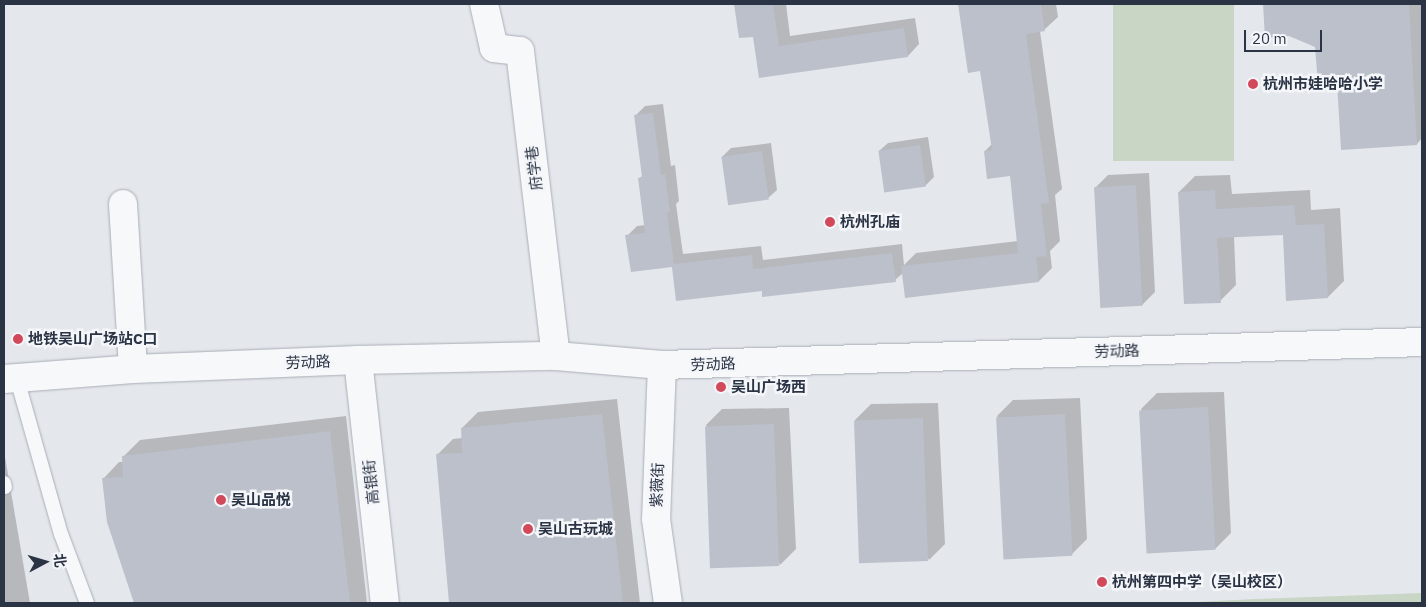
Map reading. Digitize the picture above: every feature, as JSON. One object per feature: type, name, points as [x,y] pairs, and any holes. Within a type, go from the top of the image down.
[{"type":"street","name":"府学巷","points":[[484,4],[494,48],[520,51],[556,356]]},
{"type":"street","points":[[123,204],[133,369]]},
{"type":"street","name":"劳动路","points":[[10,379],[133,369],[358,360],[556,356],[662,365],[1422,342]]},
{"type":"street","name":"高银街","points":[[358,360],[385,603]]},
{"type":"street","name":"紫薇街","points":[[662,365],[656,519],[668,603]]},
{"type":"lane","points":[[10,379],[61,534],[87,603]]},
{"type":"green space","points":[[1113,4],[1234,4],[1234,161],[1113,161]]},
{"type":"green space","points":[[1422,593],[1422,603],[1177,603],[1255,599]]},
{"type":"building","points":[[734,4],[773,4],[779,46],[904,28],[908,57],[759,78],[753,37],[739,38]]},
{"type":"building","points":[[958,4],[1041,4],[1045,31],[1026,34],[1049,203],[1041,204],[1047,256],[1036,257],[1039,282],[905,298],[901,266],[1018,253],[1010,176],[987,179],[984,151],[992,150],[980,71],[968,73]]},
{"type":"building","points":[[1263,4],[1409,4],[1417,145],[1341,150],[1337,82],[1318,83],[1315,47],[1289,36],[1265,38]]},
{"type":"building","points":[[653,113],[661,175],[665,174],[670,212],[667,213],[674,264],[752,255],[753,269],[892,253],[896,282],[762,297],[762,291],[676,301],[672,267],[631,272],[625,235],[645,233],[638,178],[642,177],[634,115]]},
{"type":"building","points":[[920,145],[926,187],[884,192],[878,151]]},
{"type":"building","points":[[762,151],[769,200],[728,205],[721,157]]},
{"type":"building","points":[[1136,185],[1142,306],[1100,308],[1094,187]]},
{"type":"building","points":[[1215,190],[1216,209],[1294,205],[1296,225],[1324,224],[1328,298],[1286,301],[1283,235],[1217,238],[1221,303],[1184,304],[1178,192]]},
{"type":"building","points":[[1208,407],[1215,550],[1147,553],[1139,411]]},
{"type":"building","name":"吴山古玩城","points":[[602,414],[623,603],[449,603],[436,454],[462,453],[461,428]]},
{"type":"building","points":[[1065,414],[1072,556],[1004,559],[996,418]]},
{"type":"building","points":[[923,418],[928,561],[859,563],[854,420]]},
{"type":"building","points":[[774,424],[779,566],[710,568],[705,426]]},
{"type":"building","name":"吴山品悦","points":[[330,431],[350,603],[134,603],[107,522],[102,478],[123,477],[122,456]]},
{"type":"place","name":"杭州市娃哈哈小学","points":[[1253,84]]},
{"type":"place","name":"杭州孔庙","points":[[830,222]]},
{"type":"place","name":"地铁吴山广场站C口","points":[[18,339]]},
{"type":"place","name":"吴山广场西","points":[[721,387]]},
{"type":"place","name":"吴山品悦","points":[[221,500]]},
{"type":"place","name":"吴山古玩城","points":[[528,529]]},
{"type":"place","name":"杭州第四中学（吴山校区）","points":[[1102,582]]}]
